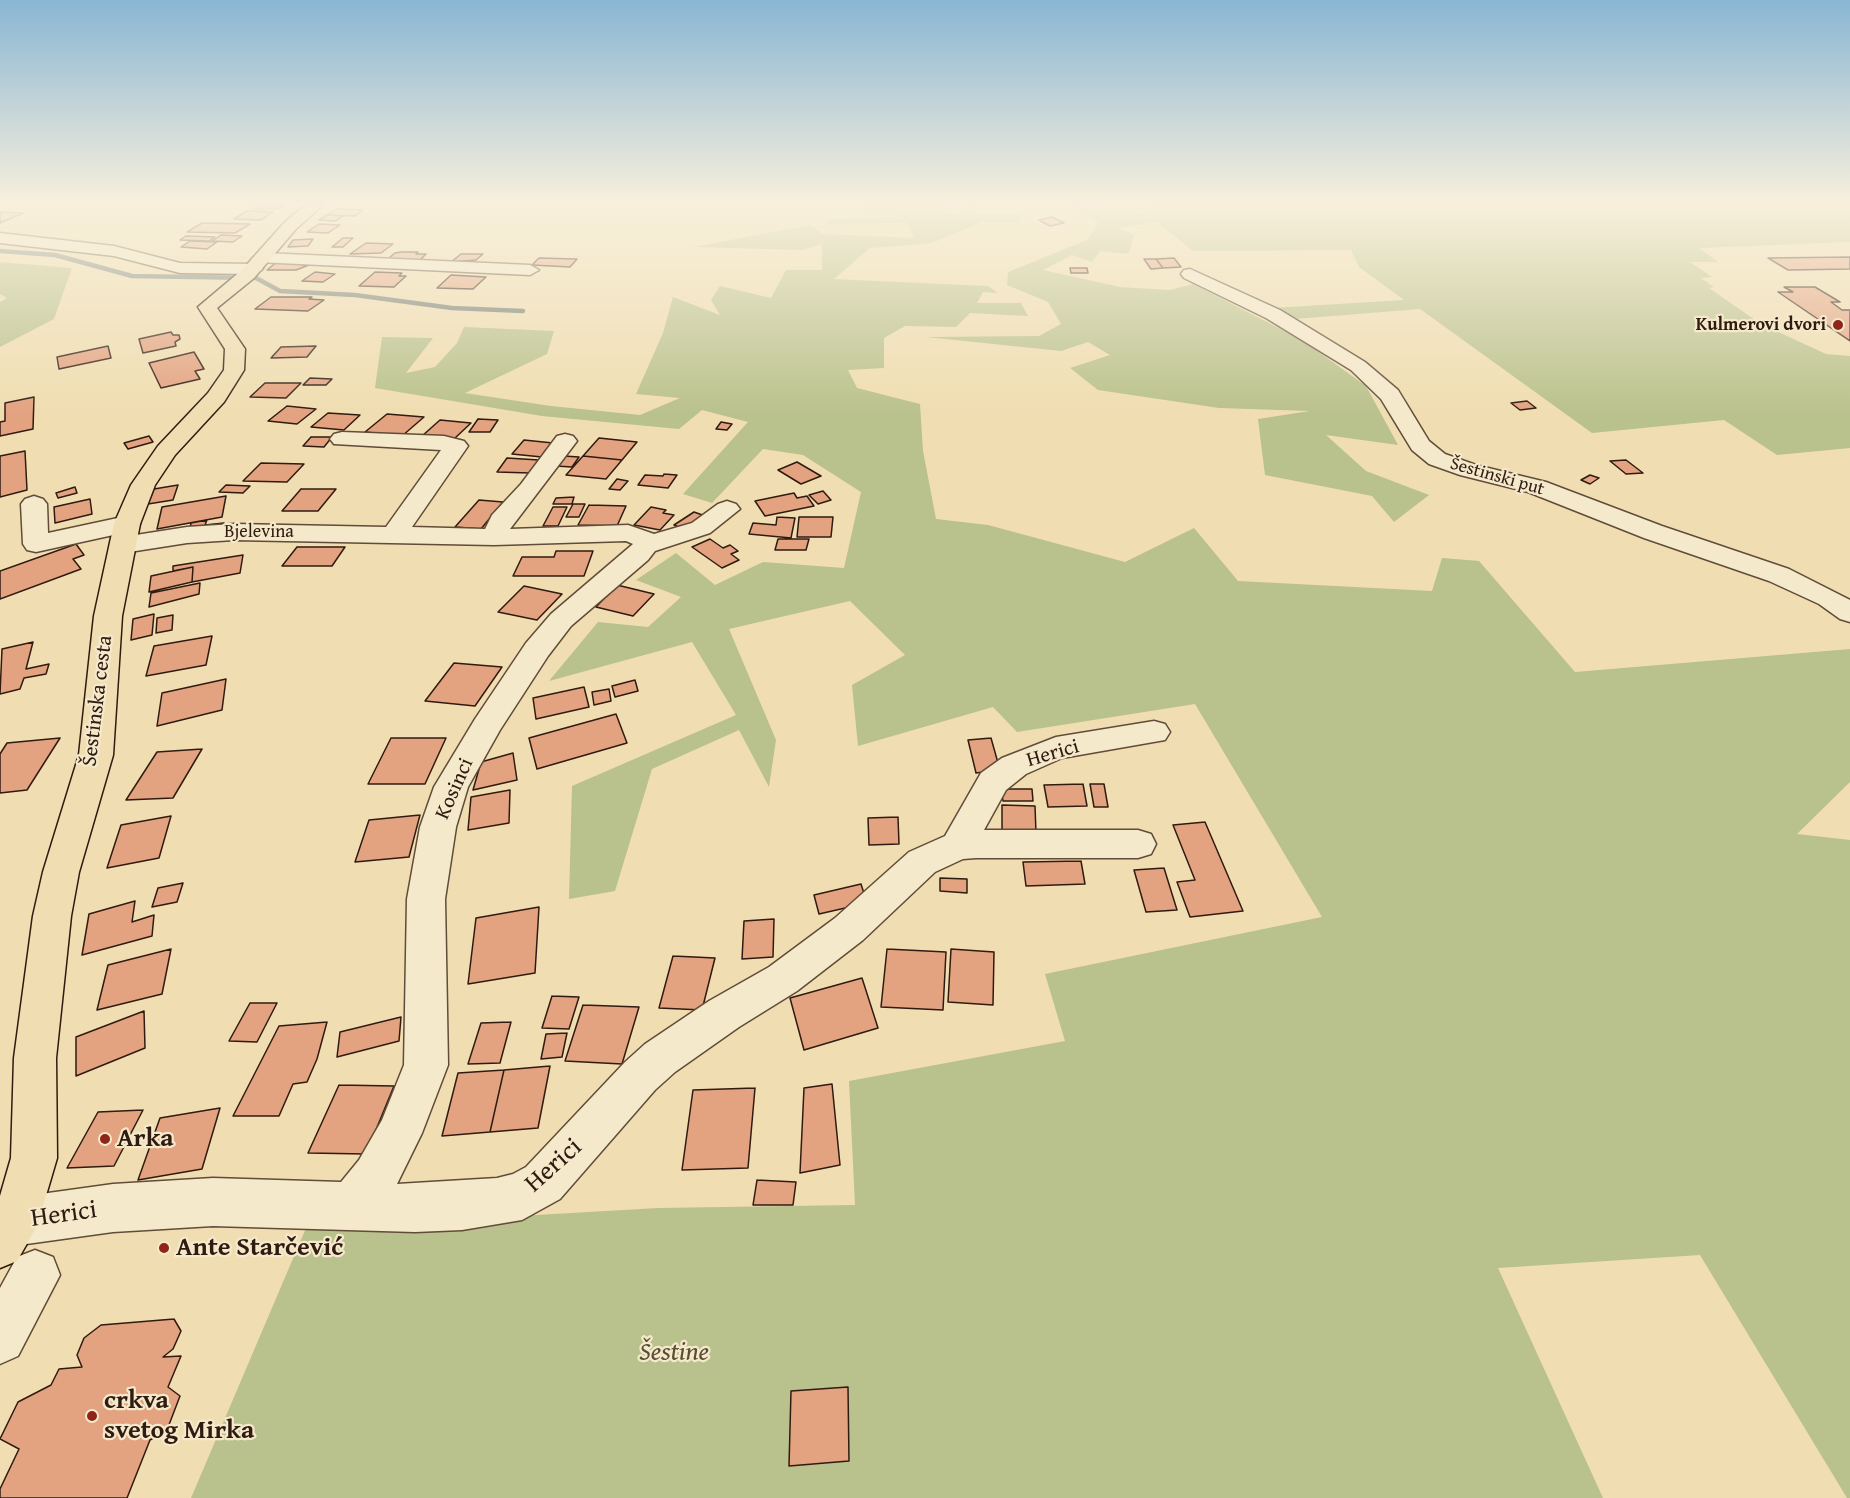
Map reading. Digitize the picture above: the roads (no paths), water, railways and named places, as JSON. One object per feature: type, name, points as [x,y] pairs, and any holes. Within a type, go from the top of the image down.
[{"type":"main road","name":"Šestinska cesta","points":[[16,1247],[34,1158],[36,1039],[52,916],[61,872],[96,755],[108,616],[125,535],[143,485],[166,451],[216,398],[234,370],[235,349],[207,307],[245,275]]},
{"type":"street","name":"Šestinski put","points":[[1192,275],[1273,314],[1358,366],[1390,395],[1420,445],[1437,459],[1537,487],[1681,542],[1779,575],[1829,598],[1850,613]]},
{"type":"street","points":[[342,439],[444,442],[456,446],[395,533]]},
{"type":"street","points":[[494,537],[501,520],[530,489],[565,441]]},
{"type":"street","name":"Bjelevina","points":[[34,504],[36,544],[125,535],[219,532],[395,533],[494,537],[628,533],[644,538],[646,545]]},
{"type":"street","name":"Kosinci","points":[[353,1205],[376,1176],[399,1133],[426,1065],[426,899],[438,827],[451,787],[486,727],[549,633],[578,604],[639,554],[646,545],[701,528],[727,508]]},
{"type":"street","name":"Herici","points":[[958,846],[993,782],[1014,766],[1056,748],[1154,732]]},
{"type":"street","name":"Herici","points":[[16,1247],[113,1208],[213,1202],[462,1206],[497,1202],[522,1196],[543,1183],[640,1076],[660,1058],[707,1025],[799,967],[849,929],[922,862],[958,846],[976,844],[1138,844]]},
{"type":"street","points":[[0,1338],[16,1247]]},
{"type":"waterway","points":[[128,275],[256,278],[280,291],[355,295],[452,308],[523,311]]},
{"type":"place","name":"Kulmerovi dvori","points":[[1838,325]]},
{"type":"place","name":"Arka","points":[[105,1139]]},
{"type":"place","name":"Ante Starčević","points":[[164,1248]]},
{"type":"place","name":"crkva svetog Mirka","points":[[92,1416]]},
{"type":"park label","name":"Šestine","points":[[674,1353]]}]
